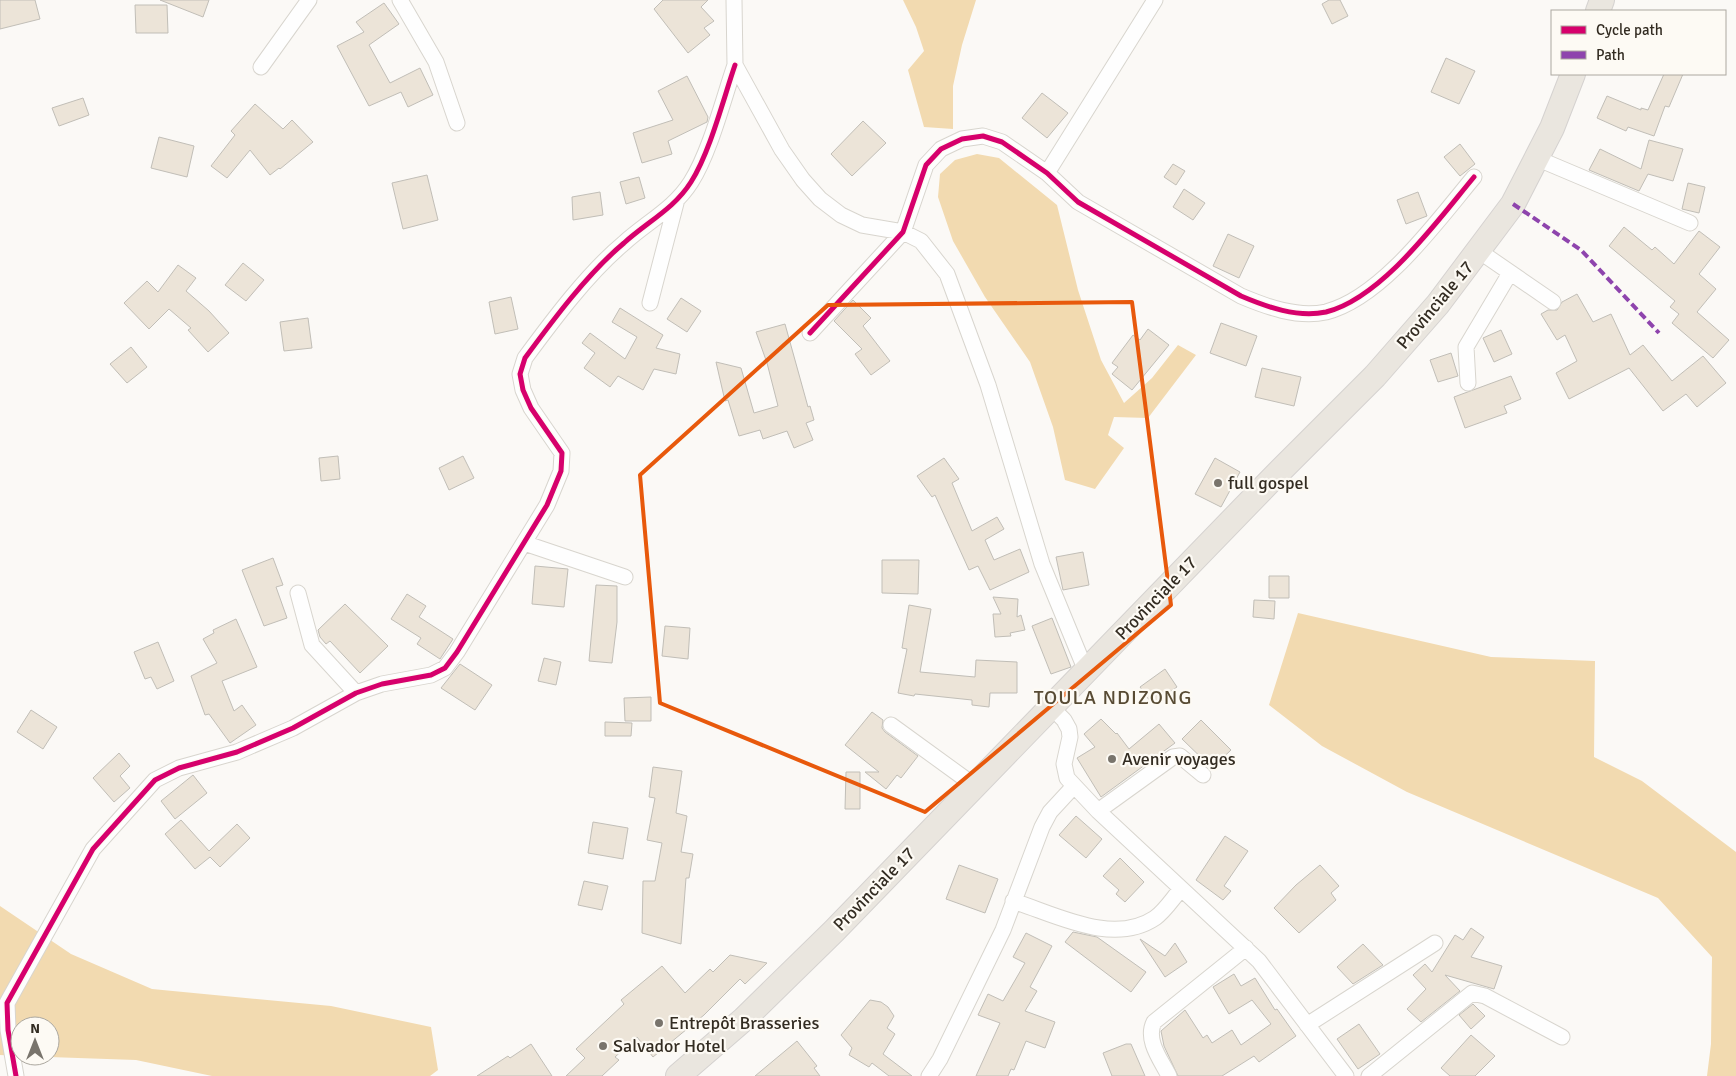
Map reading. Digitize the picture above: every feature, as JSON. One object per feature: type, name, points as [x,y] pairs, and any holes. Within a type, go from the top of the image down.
[{"type":"main road","name":"Provinciale 17","points":[[678,1076],[744,1018],[834,931],[1374,376],[1438,304],[1479,252],[1513,204],[1552,128],[1573,75]]},
{"type":"street","points":[[261,67],[309,0]]},
{"type":"street","points":[[400,0],[436,62],[457,123]]},
{"type":"street","points":[[16,1076],[7,1021],[7,1003],[93,848],[106,831],[155,780],[166,773],[237,752],[293,728],[356,693],[382,684],[431,675],[445,668],[457,652],[547,505],[561,471],[562,452],[531,408],[523,390],[520,374],[525,358],[605,261],[624,243],[676,203],[691,182],[703,160],[735,65],[734,0]]},
{"type":"street","points":[[1047,173],[1155,0]]},
{"type":"street","points":[[735,65],[782,150],[820,199],[841,215],[862,224],[903,232],[921,241],[947,274],[976,350],[1042,564],[1086,671]]},
{"type":"street","points":[[810,333],[903,232],[926,165],[941,149],[962,139],[983,136],[1002,142],[1047,173],[1078,202],[1215,282],[1264,305],[1294,313],[1325,312],[1355,301],[1385,276],[1424,238],[1474,177]]},
{"type":"street","points":[[1536,158],[1690,223]]},
{"type":"street","points":[[650,303],[676,203]]},
{"type":"street","points":[[1479,252],[1552,302]]},
{"type":"street","points":[[1468,383],[1466,348],[1510,273]]},
{"type":"street","points":[[524,543],[625,578]]},
{"type":"street","points":[[298,593],[312,645],[356,693]]},
{"type":"street","points":[[1051,707],[1064,720],[1069,729],[1070,737],[1064,764],[1067,778],[1098,811],[1259,961],[1346,1076]]},
{"type":"street","points":[[891,725],[975,786]]},
{"type":"street","points":[[1098,811],[1173,757],[1180,756],[1203,775]]},
{"type":"street","points":[[929,1076],[940,1059],[993,952],[1042,827],[1050,812],[1074,786]]},
{"type":"street","points":[[1013,901],[1100,930],[1119,931],[1138,926],[1156,917],[1181,889]]},
{"type":"street","points":[[1307,1025],[1435,943]]},
{"type":"street","points":[[1169,1076],[1151,1039],[1151,1029],[1154,1022],[1246,948]]},
{"type":"street","points":[[1369,1076],[1472,993],[1485,996],[1562,1038]]},
{"type":"highlighted area","points":[[1132,302],[1171,605],[925,812],[660,703],[640,475],[828,305]]},
{"type":"shaded area","points":[[903,0],[976,0],[962,45],[953,86],[953,129],[924,127],[908,70],[924,51],[916,27]]},
{"type":"shaded area","points":[[977,154],[999,158],[1057,205],[1078,290],[1101,360],[1124,403],[1152,378],[1178,345],[1196,355],[1148,418],[1114,417],[1108,435],[1124,448],[1095,489],[1065,480],[1053,427],[1030,362],[985,297],[953,241],[938,197],[940,174],[955,160]]},
{"type":"shaded area","points":[[1298,613],[1491,657],[1595,661],[1594,757],[1642,781],[1736,852],[1736,1076],[1707,1076],[1711,1044],[1712,957],[1658,898],[1407,792],[1322,746],[1269,705]]},
{"type":"shaded area","points":[[0,906],[71,954],[152,989],[331,1006],[431,1027],[438,1070],[430,1076],[212,1076],[136,1060],[60,1057],[60,1016],[10,1016],[10,1056],[0,1055]]},
{"type":"building","points":[[0,0],[35,0],[40,19],[0,29]]},
{"type":"building","points":[[160,0],[209,0],[203,17]]},
{"type":"building","points":[[663,0],[708,0],[701,7],[714,21],[704,28],[710,35],[688,53],[654,9]]},
{"type":"building","points":[[1329,0],[1340,0],[1348,16],[1332,24],[1322,4]]},
{"type":"building","points":[[384,3],[399,24],[369,45],[390,83],[420,68],[433,95],[408,107],[401,92],[369,106],[337,46],[364,32],[356,22]]},
{"type":"building","points":[[135,5],[167,5],[168,33],[136,33]]},
{"type":"building","points":[[1446,58],[1475,71],[1459,104],[1431,92]]},
{"type":"building","points":[[1664,75],[1683,75],[1669,107],[1665,106],[1654,136],[1628,127],[1626,131],[1597,118],[1607,96],[1641,110],[1641,108],[1648,110]]},
{"type":"building","points":[[687,76],[708,117],[707,122],[668,141],[672,154],[642,163],[633,133],[673,120],[658,91]]},
{"type":"building","points":[[1042,93],[1068,113],[1047,138],[1022,118]]},
{"type":"building","points":[[83,98],[89,115],[59,126],[52,108]]},
{"type":"building","points":[[255,104],[283,129],[292,120],[313,142],[270,175],[250,150],[227,178],[211,166],[235,135],[231,131]]},
{"type":"building","points":[[863,121],[886,143],[852,176],[831,154]]},
{"type":"building","points":[[159,137],[194,146],[187,177],[151,168]]},
{"type":"building","points":[[1649,140],[1683,149],[1673,181],[1648,174],[1639,191],[1589,170],[1600,149],[1641,169]]},
{"type":"building","points":[[1460,144],[1475,164],[1460,176],[1444,157]]},
{"type":"building","points":[[1173,164],[1185,171],[1176,185],[1164,177]]},
{"type":"building","points":[[427,175],[438,220],[403,229],[392,183]]},
{"type":"building","points":[[639,177],[645,198],[626,204],[620,182]]},
{"type":"building","points":[[1688,183],[1705,187],[1699,213],[1682,209]]},
{"type":"building","points":[[1184,189],[1205,203],[1193,220],[1173,207]]},
{"type":"building","points":[[600,192],[603,215],[573,220],[572,197]]},
{"type":"building","points":[[1418,192],[1427,216],[1406,224],[1397,200]]},
{"type":"building","points":[[1624,227],[1652,250],[1655,247],[1674,264],[1699,231],[1720,247],[1699,274],[1716,289],[1697,312],[1729,340],[1713,358],[1672,323],[1679,314],[1670,307],[1675,301],[1609,246]]},
{"type":"building","points":[[1228,234],[1254,246],[1239,278],[1213,266]]},
{"type":"building","points":[[243,263],[264,280],[246,301],[225,285]]},
{"type":"building","points":[[178,265],[196,278],[186,291],[209,311],[229,333],[208,352],[188,330],[191,328],[169,309],[149,329],[124,303],[147,281],[158,292]]},
{"type":"building","points":[[1577,294],[1593,322],[1611,314],[1630,355],[1643,345],[1672,381],[1703,356],[1726,383],[1697,407],[1686,394],[1663,411],[1629,368],[1569,399],[1556,373],[1577,361],[1565,335],[1557,340],[1541,314],[1548,310],[1557,310],[1562,302]]},
{"type":"building","points":[[511,297],[518,329],[495,334],[489,302]]},
{"type":"building","points":[[681,298],[701,311],[687,332],[667,319]]},
{"type":"building","points":[[853,300],[871,318],[863,326],[890,361],[871,375],[855,354],[862,349],[834,321]]},
{"type":"building","points":[[620,308],[663,335],[656,348],[680,354],[676,374],[654,369],[643,390],[618,376],[610,387],[584,368],[595,353],[582,343],[590,333],[625,359],[637,337],[612,322]]},
{"type":"building","points":[[308,318],[312,348],[284,351],[280,322]]},
{"type":"building","points":[[1221,323],[1257,336],[1246,366],[1210,353]]},
{"type":"building","points":[[785,324],[808,407],[810,406],[814,420],[806,423],[813,440],[794,448],[787,431],[763,439],[760,430],[739,436],[728,400],[725,401],[716,362],[741,368],[754,413],[778,406],[767,363],[756,332]]},
{"type":"building","points":[[1148,329],[1169,345],[1132,390],[1112,374],[1118,367],[1112,363],[1133,335],[1140,340]]},
{"type":"building","points":[[1501,330],[1512,354],[1494,362],[1483,338]]},
{"type":"building","points":[[131,347],[147,367],[127,383],[110,364]]},
{"type":"building","points":[[1451,353],[1458,376],[1438,382],[1430,360]]},
{"type":"building","points":[[1262,368],[1301,377],[1294,406],[1255,397]]},
{"type":"building","points":[[1511,376],[1521,399],[1504,406],[1507,413],[1465,428],[1454,397]]},
{"type":"building","points":[[338,456],[340,479],[321,481],[319,458]]},
{"type":"building","points":[[463,456],[474,478],[449,490],[439,468]]},
{"type":"building","points":[[944,458],[959,479],[952,483],[972,531],[997,517],[1004,529],[985,540],[994,560],[1020,549],[1029,572],[990,590],[978,566],[969,570],[935,495],[932,497],[917,476]]},
{"type":"building","name":"full gospel","points":[[1215,458],[1240,472],[1221,507],[1195,494]]},
{"type":"building","points":[[1083,552],[1089,585],[1063,590],[1056,557]]},
{"type":"building","points":[[273,558],[283,585],[276,587],[287,618],[264,626],[242,570]]},
{"type":"building","points":[[882,560],[919,560],[918,594],[882,593]]},
{"type":"building","points":[[535,566],[568,569],[564,607],[532,604]]},
{"type":"building","points":[[1269,576],[1289,576],[1289,598],[1269,598]]},
{"type":"building","points":[[596,585],[617,586],[617,622],[612,663],[589,661]]},
{"type":"building","points":[[407,594],[426,606],[419,617],[453,639],[440,659],[417,644],[421,638],[391,619]]},
{"type":"building","points":[[993,597],[1018,599],[1017,617],[1021,615],[1025,630],[1010,633],[1011,636],[995,637],[993,614],[1001,614]]},
{"type":"building","points":[[1254,600],[1275,601],[1274,619],[1253,617]]},
{"type":"building","points":[[345,604],[388,646],[360,673],[330,641],[326,644],[320,637],[318,630]]},
{"type":"building","points":[[909,605],[931,609],[920,672],[975,677],[976,660],[1017,662],[1017,693],[990,693],[989,707],[972,705],[972,700],[898,693],[907,649],[902,648]]},
{"type":"building","points":[[1052,618],[1071,667],[1051,674],[1032,626]]},
{"type":"building","points":[[236,619],[257,667],[222,681],[234,711],[242,705],[256,725],[230,743],[209,714],[205,715],[191,676],[217,663],[203,639],[214,633],[213,630]]},
{"type":"building","points":[[665,626],[690,628],[688,659],[662,656]]},
{"type":"building","points":[[158,642],[174,681],[157,689],[151,677],[145,679],[134,652]]},
{"type":"building","points":[[544,658],[561,662],[556,685],[538,681]]},
{"type":"building","points":[[460,664],[492,685],[475,710],[441,688]]},
{"type":"building","points":[[1165,669],[1177,687],[1152,704],[1140,687]]},
{"type":"building","points":[[651,697],[651,721],[625,721],[624,698]]},
{"type":"building","points":[[31,710],[57,727],[43,749],[17,732]]},
{"type":"building","points":[[872,712],[883,720],[882,728],[885,732],[918,756],[901,778],[897,775],[886,789],[865,772],[879,772],[845,745]]},
{"type":"building","points":[[1101,719],[1117,733],[1129,749],[1159,724],[1175,743],[1101,797],[1077,758],[1095,747],[1084,734]]},
{"type":"building","points":[[1201,720],[1231,750],[1212,768],[1182,739]]},
{"type":"building","points":[[605,722],[632,723],[631,736],[605,736]]},
{"type":"building","points":[[119,753],[130,766],[120,776],[130,788],[114,802],[93,778]]},
{"type":"building","points":[[653,767],[682,771],[676,813],[687,816],[681,852],[693,854],[689,878],[686,878],[681,944],[642,933],[643,881],[655,881],[662,843],[647,840],[655,798],[649,797]]},
{"type":"building","points":[[846,772],[860,772],[860,809],[845,809]]},
{"type":"building","points":[[193,775],[207,793],[175,819],[161,801]]},
{"type":"building","points":[[1076,816],[1102,839],[1086,858],[1059,835]]},
{"type":"building","points":[[181,820],[209,851],[237,824],[250,838],[220,867],[210,857],[195,869],[165,834]]},
{"type":"building","points":[[593,822],[628,828],[623,859],[588,853]]},
{"type":"building","points":[[1225,836],[1248,851],[1224,886],[1231,891],[1223,900],[1196,880]]},
{"type":"building","points":[[1120,858],[1144,882],[1125,902],[1116,894],[1119,890],[1103,876]]},
{"type":"building","points":[[959,865],[998,879],[985,913],[946,899]]},
{"type":"building","points":[[1320,865],[1339,886],[1331,893],[1336,900],[1299,933],[1274,908],[1296,885]]},
{"type":"building","points":[[584,881],[608,886],[602,910],[578,905]]},
{"type":"building","points":[[1471,928],[1484,937],[1471,957],[1502,966],[1494,989],[1445,975],[1460,991],[1421,1022],[1407,1009],[1426,989],[1413,975],[1425,964],[1432,972],[1455,935],[1463,940]]},
{"type":"building","points":[[1073,932],[1097,937],[1146,972],[1131,992],[1065,942]]},
{"type":"building","points":[[1026,933],[1052,946],[1030,987],[1037,991],[1025,1011],[1055,1022],[1045,1048],[1026,1041],[1014,1070],[1011,1069],[1008,1076],[976,1076],[1000,1023],[978,1015],[988,994],[1003,1001],[1025,963],[1013,957]]},
{"type":"building","points":[[1140,939],[1165,956],[1175,943],[1187,962],[1165,977]]},
{"type":"building","points":[[1363,944],[1383,965],[1353,984],[1337,967]]},
{"type":"building","points":[[730,955],[767,963],[745,984],[740,979],[704,1015],[653,1057],[637,1037],[615,1057],[619,1060],[602,1076],[566,1076],[585,1058],[576,1049],[624,1004],[621,1000],[662,966],[685,993],[710,969],[713,972]]},
{"type":"building","points":[[1234,974],[1241,986],[1255,978],[1275,1010],[1277,1009],[1296,1036],[1259,1062],[1254,1056],[1222,1076],[1178,1076],[1164,1046],[1161,1031],[1185,1010],[1203,1038],[1207,1035],[1212,1043],[1232,1030],[1241,1045],[1271,1024],[1252,1000],[1229,1014],[1213,987]]},
{"type":"building","points":[[870,1000],[881,1002],[888,1007],[894,1016],[887,1028],[895,1034],[883,1054],[912,1076],[889,1076],[872,1063],[869,1067],[849,1055],[852,1048],[841,1035]]},
{"type":"building","points":[[1473,1004],[1485,1016],[1471,1029],[1459,1015]]},
{"type":"building","points":[[1359,1024],[1380,1054],[1358,1069],[1337,1039]]},
{"type":"building","points":[[1471,1035],[1495,1056],[1475,1076],[1450,1076],[1441,1068]]},
{"type":"building","points":[[797,1041],[817,1066],[814,1068],[820,1076],[755,1076]]},
{"type":"building","points":[[531,1044],[552,1076],[477,1076],[508,1056],[510,1058]]},
{"type":"building","points":[[1126,1044],[1131,1044],[1145,1076],[1112,1076],[1103,1053]]},
{"type":"marked path","points":[[1513,204],[1581,250],[1659,333]]},
{"type":"cycle path","points":[[16,1076],[8,1030],[7,1003],[93,849],[155,780],[179,768],[237,752],[293,728],[356,693],[382,684],[431,675],[445,668],[457,652],[547,505],[561,471],[562,453],[531,408],[523,390],[520,374],[525,358],[559,313],[597,268],[633,235],[668,208],[684,192],[698,170],[704,156],[735,65]]},
{"type":"cycle path","points":[[810,333],[903,232],[926,165],[941,149],[962,139],[983,136],[1002,142],[1047,173],[1078,202],[1241,296],[1261,304],[1304,314],[1326,312],[1347,304],[1368,291],[1408,255],[1474,177]]},
{"type":"place","name":"full gospel","points":[[1218,483]]},
{"type":"place","name":"Avenir voyages","points":[[1112,759]]},
{"type":"place","name":"Entrepôt Brasseries","points":[[659,1023]]},
{"type":"place","name":"Salvador Hotel","points":[[603,1046]]},
{"type":"district","name":"TOULA NDIZONG","points":[[1113,697]]}]
